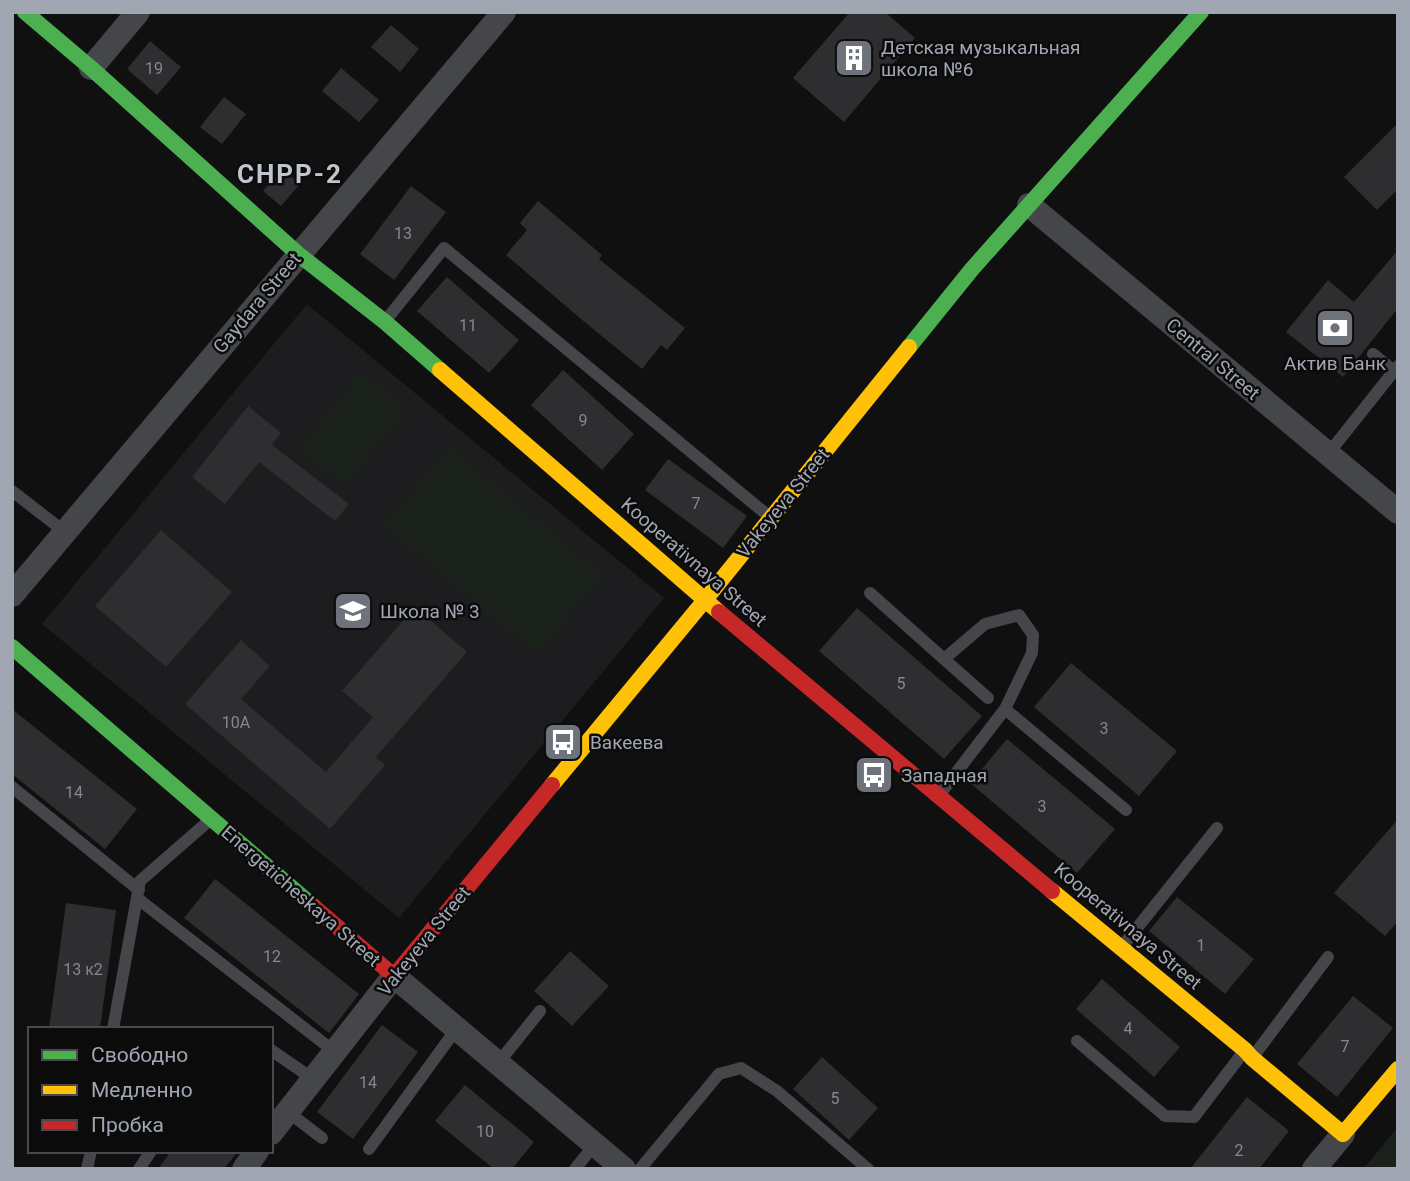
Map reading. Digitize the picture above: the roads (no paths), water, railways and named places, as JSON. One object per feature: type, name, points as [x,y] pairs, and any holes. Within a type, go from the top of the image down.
[{"type":"street","name":"Kooperativnaya Street","points":[[25,12],[299,254],[384,322],[705,600],[1343,1134]]},
{"type":"street","points":[[91,68],[138,12]]},
{"type":"street","name":"Gaydara Street","points":[[12,595],[504,12]]},
{"type":"street","name":"Vakeyeva Street","points":[[273,1131],[394,976],[705,600],[972,269],[1201,12]]},
{"type":"street","name":"Central Street","points":[[1029,205],[1398,512]]},
{"type":"street","name":"Energeticheskaya Street","points":[[12,647],[394,976],[624,1169]]},
{"type":"street","points":[[1314,1169],[1398,1069]]},
{"type":"street","points":[[244,1169],[256,1153]]},
{"type":"lane","points":[[384,322],[444,248],[771,518]]},
{"type":"lane","points":[[1328,454],[1396,369],[1373,354]]},
{"type":"lane","points":[[12,491],[65,532]]},
{"type":"lane","points":[[870,593],[988,698]]},
{"type":"lane","points":[[939,796],[1005,709],[1032,653],[1033,635],[1019,615],[985,624],[944,659]]},
{"type":"lane","points":[[1005,709],[1126,810]]},
{"type":"lane","points":[[12,787],[138,894],[335,1052]]},
{"type":"lane","points":[[113,1027],[140,881],[211,818]]},
{"type":"lane","points":[[1121,948],[1217,828]]},
{"type":"lane","points":[[1077,1041],[1165,1116],[1194,1117],[1328,957]]},
{"type":"lane","points":[[499,1062],[540,1011]]},
{"type":"lane","points":[[369,1149],[457,1028]]},
{"type":"lane","points":[[273,1051],[313,1079]]},
{"type":"lane","points":[[640,1169],[719,1074],[741,1068],[777,1091],[868,1169]]},
{"type":"lane","points":[[288,1112],[322,1138]]},
{"type":"lane","points":[[575,1169],[595,1144]]},
{"type":"lane","points":[[139,1169],[150,1153]]},
{"type":"place","name":"Детская музыкальная школа №6","points":[[854,58]]},
{"type":"place","name":"Актив Банк","points":[[1335,328]]},
{"type":"place","name":"Школа № 3","points":[[353,611]]},
{"type":"place","name":"Вакеева","points":[[563,742]]},
{"type":"place","name":"Западная","points":[[874,775]]},
{"type":"district","name":"CHPP-2","points":[[290,174]]}]
